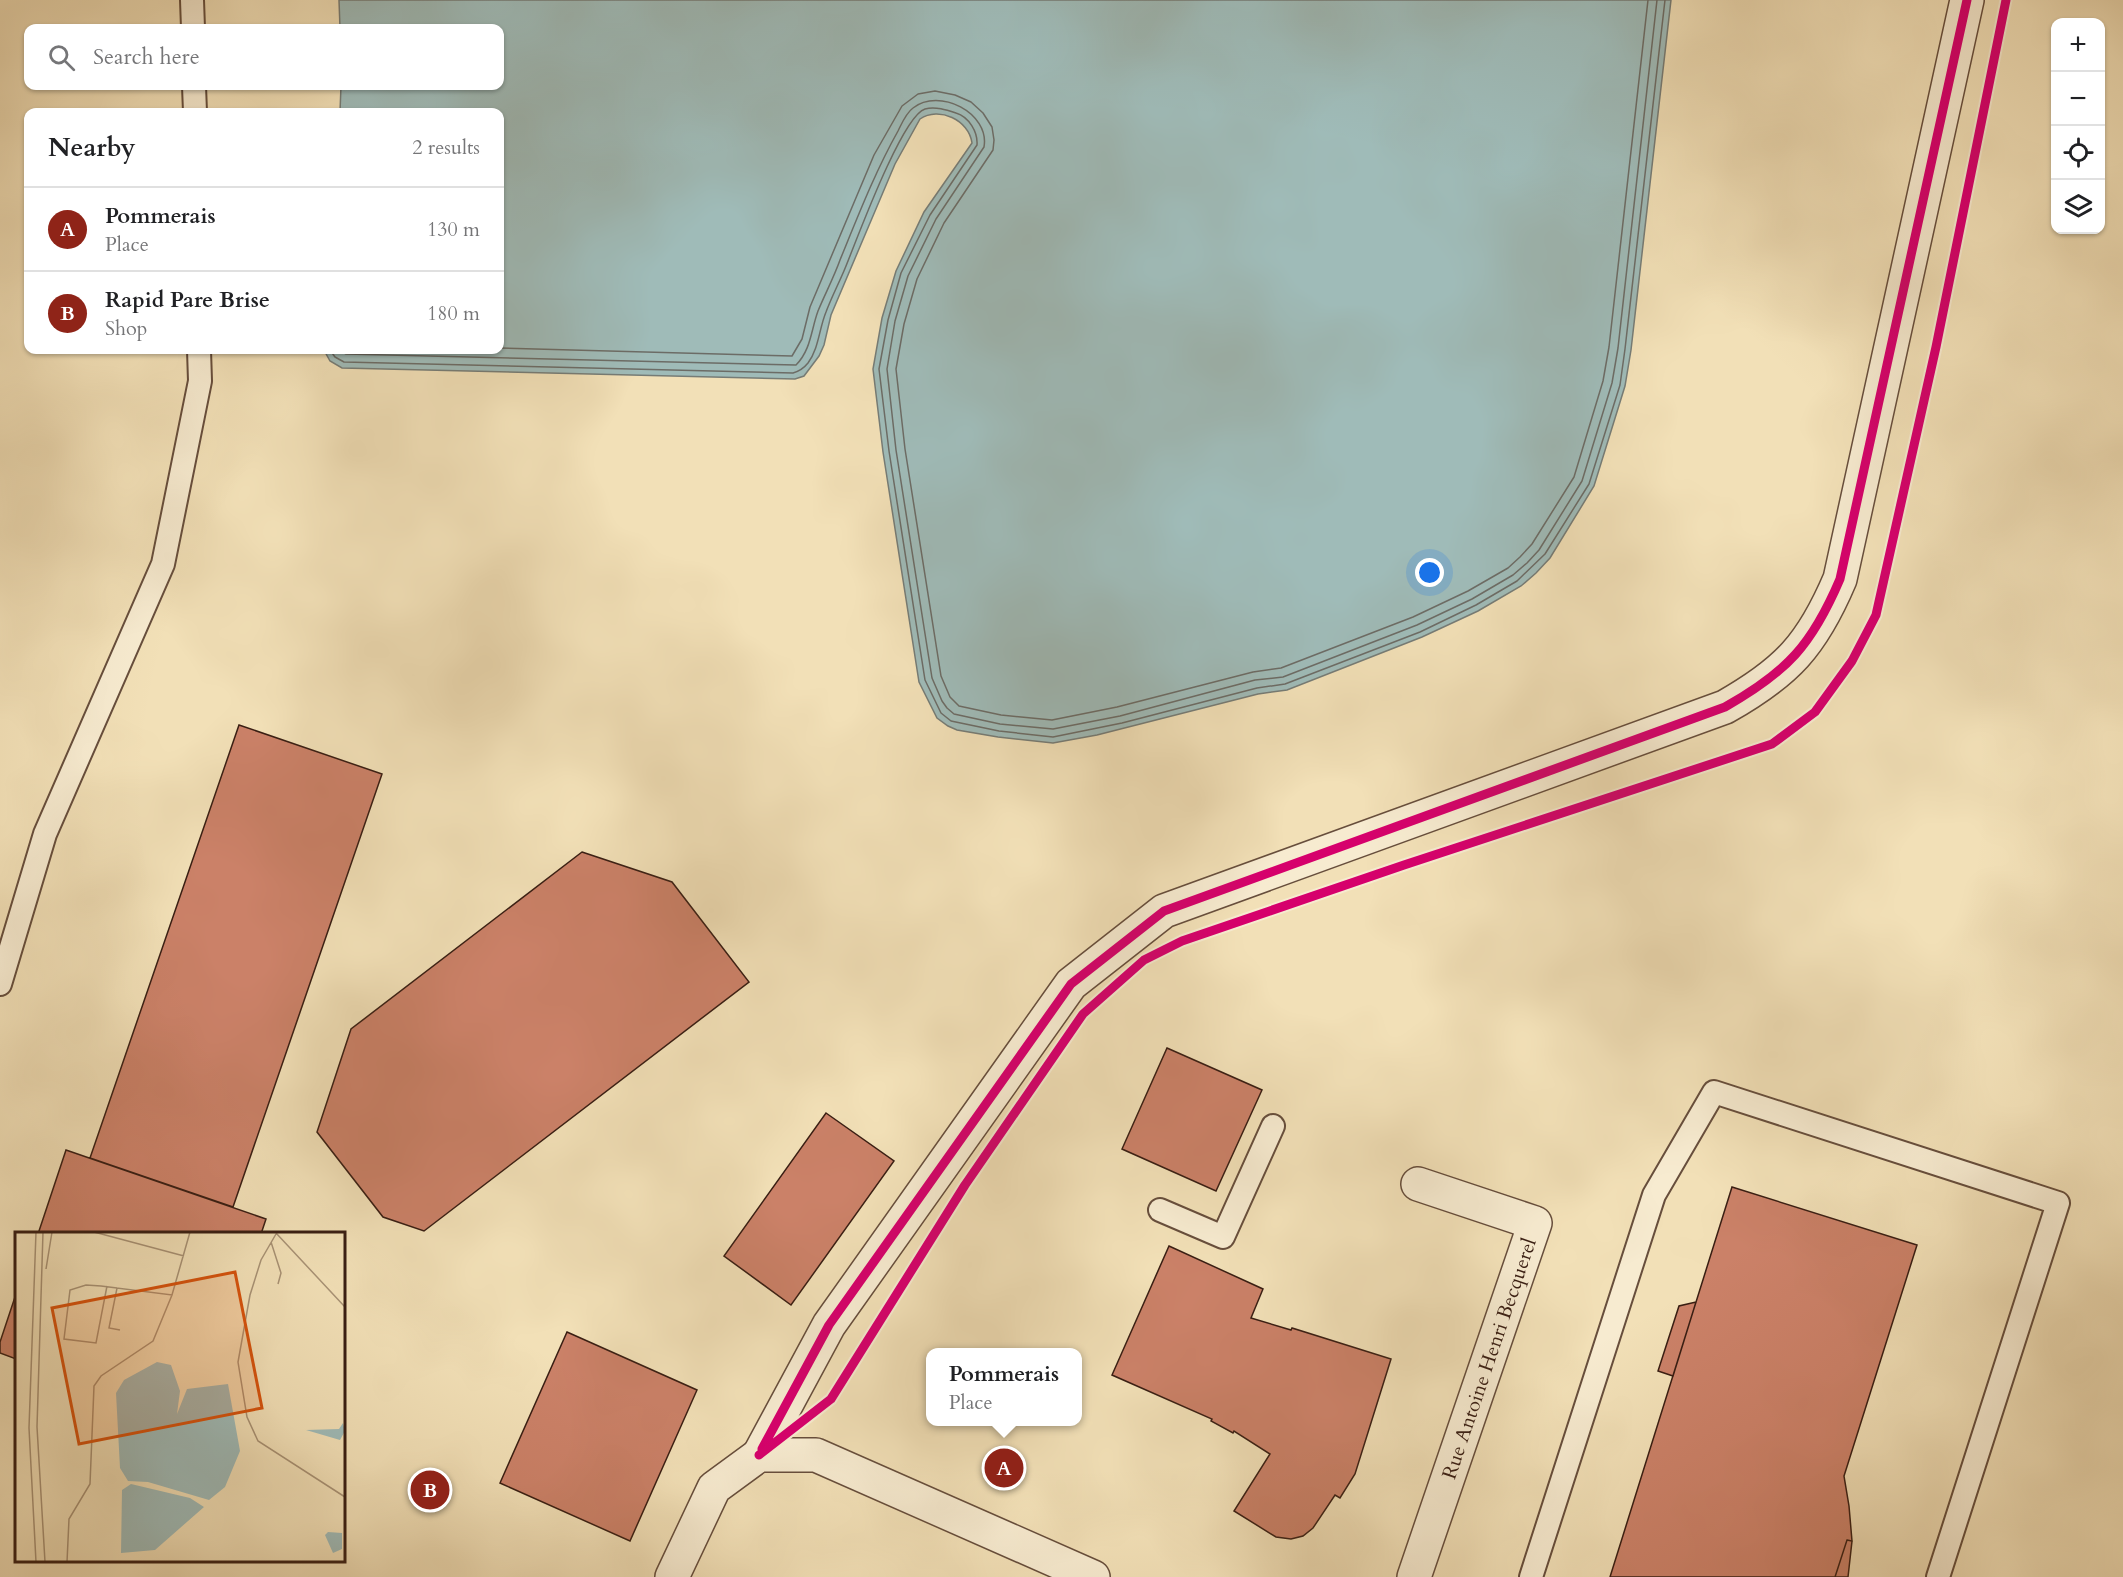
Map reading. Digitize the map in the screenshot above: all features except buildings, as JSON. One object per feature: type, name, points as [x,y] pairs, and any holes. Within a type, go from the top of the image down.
[{"type":"street","points":[[672,1577],[714,1488],[759,1455],[829,1325],[1071,984],[1164,912],[1725,707],[1755,690],[1782,669],[1806,644],[1826,613],[1839,579],[1967,0]]},
{"type":"street","name":"Rue Antoine Henri Becquerel","points":[[1414,1577],[1535,1223],[1418,1184]]},
{"type":"street","points":[[759,1455],[816,1455],[1093,1577]]},
{"type":"lane","points":[[192,0],[193,24]]},
{"type":"lane","points":[[194,90],[195,108]]},
{"type":"lane","points":[[0,984],[45,834],[163,564],[200,381],[199,354]]},
{"type":"lane","points":[[1531,1577],[1654,1195],[1714,1092],[2058,1203],[1938,1577]]},
{"type":"lane","points":[[1160,1210],[1224,1237],[1273,1126]]},
{"type":"water","points":[[339,0],[1671,0],[1631,350],[1625,386],[1594,486],[1550,558],[1521,586],[1478,611],[1422,637],[1287,690],[1258,694],[1097,735],[1053,743],[957,730],[937,718],[919,682],[883,452],[873,369],[882,318],[896,271],[924,212],[972,143],[965,128],[959,122],[944,115],[928,115],[920,119],[895,164],[831,315],[824,345],[804,376],[795,379],[342,368],[330,361],[326,354],[504,354],[504,108],[340,108],[341,90],[504,90],[504,24],[340,24]]},
{"type":"cycle path","points":[[762,1449],[829,1325],[1071,984],[1164,911],[1725,707],[1765,682],[1795,655],[1819,622],[1840,579],[1967,0]]},
{"type":"cycle path","points":[[759,1455],[831,1399],[965,1185],[1083,1014],[1144,960],[1182,941],[1772,744],[1815,712],[1852,661],[1876,615],[1936,347],[2006,0]]},
{"type":"place","name":"Pommerais","points":[[1004,1468]]},
{"type":"place","name":"Rapid Pare Brise","points":[[430,1490]]}]
